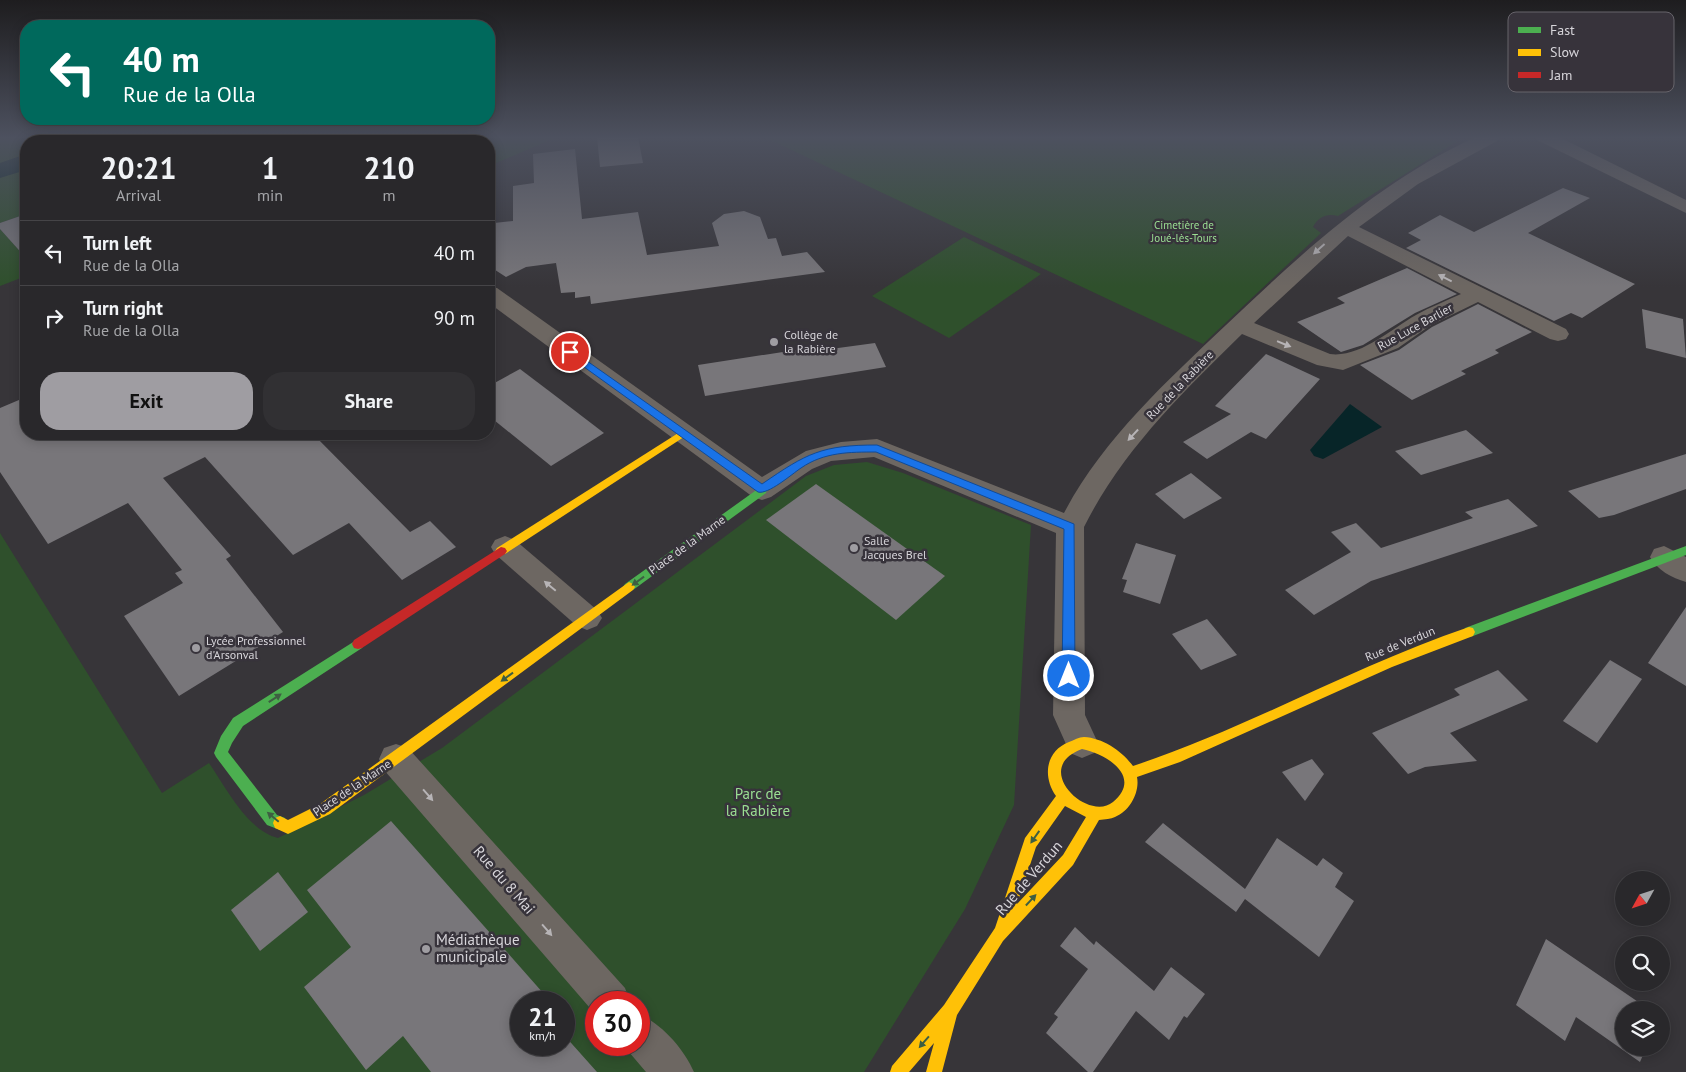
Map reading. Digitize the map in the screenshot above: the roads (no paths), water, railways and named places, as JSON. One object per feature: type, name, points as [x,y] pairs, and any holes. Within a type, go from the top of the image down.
[{"type":"main road","name":"Place de la Marne","points":[[683,433],[238,722],[226,740],[221,754],[272,820],[288,828],[325,809],[762,490]]},
{"type":"main road","name":"Rue de Verdun","points":[[1129,774],[1175,758],[1388,663],[1679,559]]},
{"type":"main road","points":[[1082,743],[1094,744],[1115,754],[1129,774],[1129,794],[1124,802],[1112,810],[1096,813],[1084,811],[1063,797],[1055,782],[1053,767],[1063,750],[1082,743]]},
{"type":"main road","name":"Rue de Verdun","points":[[998,936],[1030,843],[1063,797]]},
{"type":"main road","name":"Rue de Verdun","points":[[898,1072],[950,1011],[998,936],[1068,860],[1096,813]]},
{"type":"main road","name":"Rue de Verdun","points":[[934,1072],[950,1011]]},
{"type":"street","name":"Rue de la Rabière","points":[[1082,743],[1069,715],[1070,527],[1079,508],[1109,459],[1202,361],[1288,277],[1345,227],[1400,187]]},
{"type":"street","points":[[1646,187],[1686,207]]},
{"type":"street","points":[[1345,227],[1558,334]]},
{"type":"street","name":"Rue Luce Barlier","points":[[1239,326],[1325,360],[1343,363],[1390,343],[1423,320],[1478,294]]},
{"type":"street","points":[[495,297],[762,490],[799,463],[821,454],[843,448],[877,448],[1070,527]]},
{"type":"street","points":[[505,547],[587,618]]},
{"type":"street","name":"Rue du 8 Mai","points":[[396,758],[601,991]]},
{"type":"street","points":[[650,1046],[673,1072]]},
{"type":"water","points":[[1350,404],[1382,427],[1323,459],[1314,456],[1310,450]]},
{"type":"place","name":"Collège de la Rabière","points":[[774,342]]},
{"type":"place","name":"Salle Jacques Brel","points":[[854,548]]},
{"type":"place","name":"Lycée Professionnel d'Arsonval","points":[[196,648]]},
{"type":"place","name":"Médiathèque municipale","points":[[426,949]]},
{"type":"park label","name":"Cimetière de Joué-lès-Tours","points":[[1184,231]]},
{"type":"park label","name":"Parc de la Rabière","points":[[758,802]]}]
